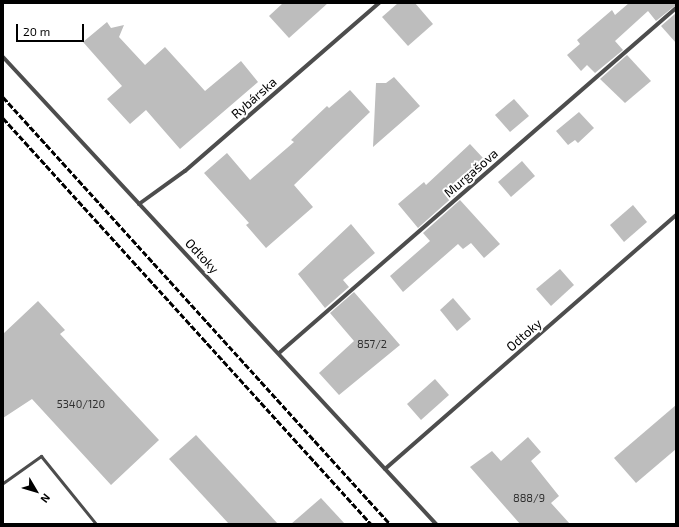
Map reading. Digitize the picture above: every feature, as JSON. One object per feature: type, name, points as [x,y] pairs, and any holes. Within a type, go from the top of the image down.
[{"type":"street","name":"Rybárska","points":[[140,204],[185,170],[379,3]]},
{"type":"street","name":"Murgašova","points":[[279,353],[676,8]]},
{"type":"street","name":"Odtoky","points":[[3,57],[436,524]]},
{"type":"street","name":"Odtoky","points":[[385,469],[676,215]]},
{"type":"lane","points":[[3,483],[40,456],[96,524]]},
{"type":"building","points":[[283,3],[328,3],[289,38],[269,16]]},
{"type":"building","points":[[398,3],[415,3],[433,24],[408,46],[382,17]]},
{"type":"building","points":[[629,3],[676,3],[676,5],[656,21],[648,11],[615,41],[623,50],[595,73],[587,65],[581,71],[567,55],[580,44],[577,40],[612,10],[615,15]]},
{"type":"building","points":[[676,13],[676,43],[661,26]]},
{"type":"building","points":[[107,22],[111,28],[124,25],[119,37],[145,65],[165,47],[205,91],[241,61],[258,82],[180,149],[146,110],[130,124],[107,99],[122,86],[83,42]]},
{"type":"building","points":[[627,55],[651,81],[625,103],[600,79]]},
{"type":"building","points":[[394,77],[420,106],[373,147],[376,83],[386,83]]},
{"type":"building","points":[[350,90],[370,112],[294,185],[313,207],[266,248],[246,225],[249,223],[204,173],[227,153],[250,180],[294,142],[291,140],[327,106],[329,108]]},
{"type":"building","points":[[514,99],[529,116],[510,132],[495,115]]},
{"type":"building","points":[[579,112],[594,128],[578,143],[575,140],[568,145],[556,131]]},
{"type":"building","points":[[470,144],[483,158],[449,189],[455,195],[418,228],[398,204],[424,182],[426,185]]},
{"type":"building","points":[[522,161],[535,176],[511,197],[498,182]]},
{"type":"building","points":[[460,200],[500,244],[484,258],[471,243],[463,249],[458,244],[403,292],[390,276],[430,241],[423,233]]},
{"type":"building","points":[[633,205],[647,222],[624,242],[610,225]]},
{"type":"building","points":[[351,224],[375,253],[343,280],[349,287],[325,308],[298,274]]},
{"type":"building","points":[[560,269],[574,285],[551,306],[536,289]]},
{"type":"building","points":[[354,292],[400,345],[339,395],[319,373],[354,341],[330,313]]},
{"type":"building","points":[[453,298],[471,319],[457,331],[440,310]]},
{"type":"building","points":[[38,301],[65,330],[60,334],[159,440],[111,485],[32,399],[3,418],[3,334]]},
{"type":"building","points":[[435,379],[449,395],[421,420],[407,404]]},
{"type":"building","points":[[676,405],[676,449],[636,483],[614,458]]},
{"type":"building","points":[[196,435],[278,524],[229,524],[169,459]]},
{"type":"building","points":[[528,437],[541,452],[531,461],[559,496],[551,503],[570,524],[520,524],[470,467],[492,451],[501,461]]},
{"type":"building","points":[[321,498],[345,524],[291,524]]},
{"type":"railway","points":[[3,97],[390,524]]},
{"type":"railway","points":[[3,118],[371,524]]}]
